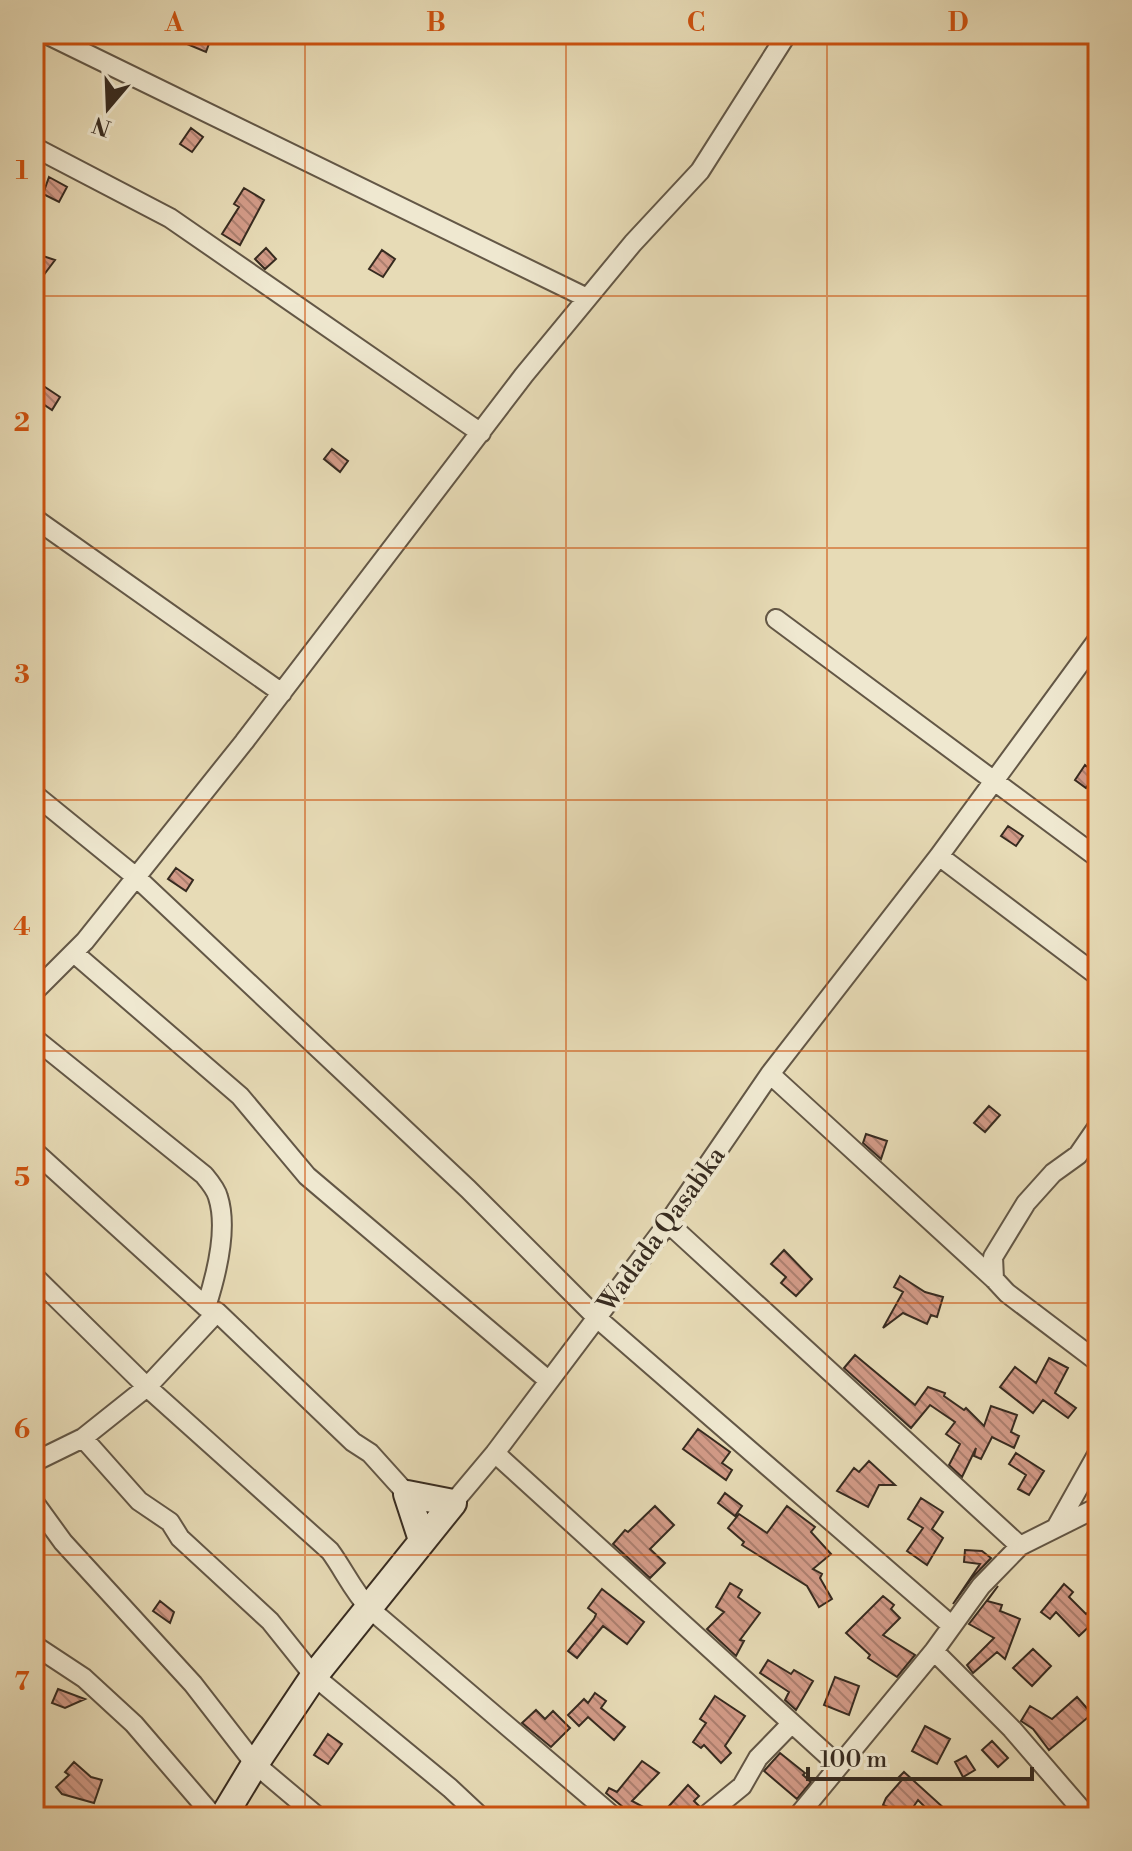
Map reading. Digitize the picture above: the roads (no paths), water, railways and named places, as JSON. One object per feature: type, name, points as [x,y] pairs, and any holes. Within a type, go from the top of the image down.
[{"type":"street","points":[[46,34],[587,298]]},
{"type":"street","points":[[34,992],[74,953],[136,877],[587,298],[700,171],[787,34]]},
{"type":"street","points":[[34,147],[170,218],[481,433]]},
{"type":"street","points":[[34,518],[282,693]]},
{"type":"street","points":[[776,619],[1098,858]]},
{"type":"street","name":"Wadada Qasabka","points":[[223,1817],[314,1676],[495,1453],[668,1223],[770,1074],[939,856],[1098,639]]},
{"type":"street","points":[[34,794],[136,877],[468,1189],[597,1318],[951,1625]]},
{"type":"street","points":[[939,856],[1098,976]]},
{"type":"street","points":[[74,953],[240,1096],[307,1176],[549,1381]]},
{"type":"street","points":[[34,1038],[204,1175],[218,1195],[220,1248],[212,1309],[147,1387],[83,1438],[34,1462]]},
{"type":"street","points":[[770,1074],[1007,1293],[1098,1362]]},
{"type":"street","points":[[994,1279],[993,1257],[1026,1203],[1053,1173],[1078,1155],[1098,1126]]},
{"type":"street","points":[[34,1151],[212,1309],[353,1442],[370,1453],[407,1494],[422,1540]]},
{"type":"street","points":[[668,1223],[1020,1546]]},
{"type":"street","points":[[34,1276],[147,1387],[330,1551],[356,1595],[370,1609],[614,1817]]},
{"type":"street","points":[[83,1438],[139,1501],[170,1522],[180,1538],[270,1621],[314,1676],[481,1817]]},
{"type":"street","points":[[495,1453],[838,1765]]},
{"type":"street","points":[[1057,1526],[1098,1453]]},
{"type":"street","points":[[407,1494],[453,1503]]},
{"type":"street","points":[[34,1502],[63,1542],[193,1684],[255,1764],[318,1817]]},
{"type":"street","points":[[797,1817],[934,1651],[981,1586],[1020,1546],[1098,1507]]},
{"type":"street","points":[[34,1645],[84,1678],[134,1724],[214,1817]]},
{"type":"street","points":[[934,1651],[1012,1729],[1088,1817]]},
{"type":"street","points":[[704,1817],[742,1786],[758,1758],[791,1724]]}]
